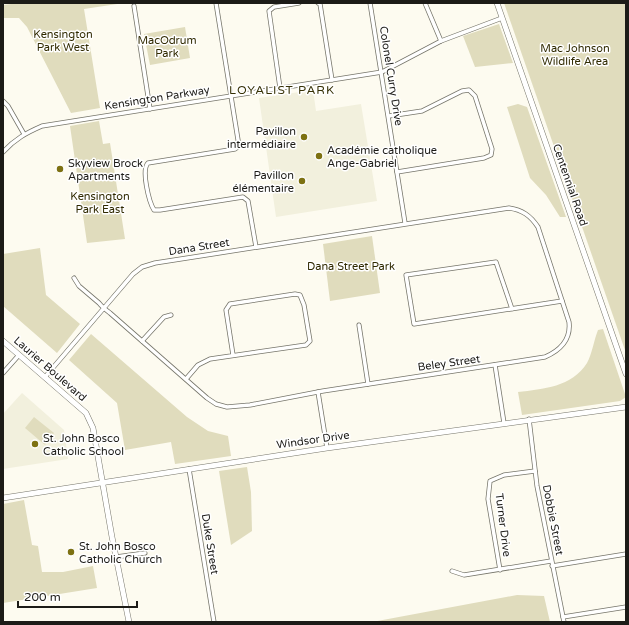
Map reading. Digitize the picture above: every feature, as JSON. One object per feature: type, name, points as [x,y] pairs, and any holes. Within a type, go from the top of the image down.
[{"type":"street","points":[[216,3],[239,146],[235,149],[148,163],[145,168],[148,196],[154,210],[243,197],[248,201],[256,247]]},
{"type":"street","points":[[280,88],[269,11],[274,7],[298,3]]},
{"type":"street","points":[[318,3],[320,4],[332,80]]},
{"type":"street","name":"Colonel Curry Drive","points":[[370,3],[405,223]]},
{"type":"street","points":[[425,3],[441,41]]},
{"type":"street","name":"Centennial Road","points":[[497,3],[626,374]]},
{"type":"street","points":[[134,6],[150,109]]},
{"type":"street","name":"Kensington Parkway","points":[[3,152],[24,134],[42,126],[382,72],[441,41],[502,18]]},
{"type":"street","points":[[389,116],[422,111],[462,91],[469,90],[474,96],[492,149],[491,155],[484,158],[397,172]]},
{"type":"street","points":[[3,101],[8,106],[24,134]]},
{"type":"street","name":"Beley Street","points":[[74,278],[79,286],[207,398],[216,404],[227,407],[250,405],[318,392],[545,357],[562,347],[570,330],[538,227],[532,218],[526,213],[509,208],[405,223]]},
{"type":"street","name":"Dana Street","points":[[45,377],[133,274],[142,267],[155,263],[405,223]]},
{"type":"street","points":[[512,309],[496,262],[406,275],[414,324],[512,309],[562,301]]},
{"type":"street","points":[[186,379],[198,365],[210,359],[306,345],[310,341],[304,305],[300,295],[295,294],[230,304],[226,310],[233,355]]},
{"type":"street","points":[[142,341],[164,317],[171,315]]},
{"type":"street","points":[[359,325],[368,384]]},
{"type":"street","name":"Laurier Boulevard","points":[[3,341],[86,413],[93,428],[129,622]]},
{"type":"street","points":[[3,373],[19,355]]},
{"type":"street","points":[[495,365],[504,423]]},
{"type":"street","points":[[318,392],[327,448]]},
{"type":"street","name":"Windsor Drive","points":[[3,498],[327,448],[626,407]]},
{"type":"street","name":"Dobbie Street","points":[[530,419],[535,471],[551,561],[564,622]]},
{"type":"street","name":"Duke Street","points":[[188,469],[214,622]]},
{"type":"street","name":"Turner Drive","points":[[500,570],[488,499],[490,481],[504,475],[535,471]]},
{"type":"street","points":[[116,558],[145,553]]},
{"type":"street","points":[[552,566],[626,554]]},
{"type":"street","points":[[452,571],[464,574],[500,570],[551,561]]},
{"type":"street","points":[[563,617],[626,607]]},
{"type":"shaded area","name":"Académie catholique Ange-Gabriel","points":[[313,90],[316,111],[361,104],[377,201],[276,217],[259,98]]},
{"type":"shaded area","name":"St. John Bosco Catholic School","points":[[22,393],[64,430],[68,459],[3,469],[3,414]]},
{"type":"green space","name":"Kensington Park West","points":[[19,3],[124,3],[84,9],[100,108],[71,113],[27,27],[19,18],[3,18],[3,5]]},
{"type":"green space","name":"Mac Johnson Wildlife Area","points":[[504,3],[626,3],[626,353]]},
{"type":"green space","points":[[499,24],[513,63],[475,67],[463,36]]},
{"type":"green space","name":"MacOdrum Park","points":[[185,27],[190,58],[150,65],[144,34]]},
{"type":"green space","points":[[518,104],[527,107],[566,217],[560,217],[546,195],[530,178],[507,107]]},
{"type":"green space","name":"Kensington Park East","points":[[99,121],[103,144],[110,143],[125,239],[87,243],[70,126]]},
{"type":"green space","name":"Dana Street Park","points":[[372,236],[380,293],[330,301],[323,244]]},
{"type":"green space","points":[[40,248],[46,295],[80,324],[57,353],[3,306],[3,254]]},
{"type":"green space","points":[[603,329],[626,397],[620,401],[522,415],[518,392],[547,388],[565,382],[573,377],[581,371],[587,363],[598,330]]},
{"type":"green space","points":[[91,334],[187,417],[208,431],[228,436],[231,456],[175,464],[171,442],[125,450],[117,403],[69,360]]},
{"type":"green space","points":[[34,417],[54,433],[45,445],[25,428]]},
{"type":"green space","points":[[247,467],[251,492],[252,531],[231,545],[219,471]]},
{"type":"green space","points":[[24,500],[32,545],[38,546],[42,572],[63,572],[93,566],[97,588],[3,603],[3,504]]},
{"type":"green space","points":[[517,595],[544,596],[550,622],[372,622]]},
{"type":"place","name":"Pavillon intermédiaire","points":[[304,137]]},
{"type":"place","name":"Académie catholique Ange-Gabriel","points":[[319,156]]},
{"type":"place","name":"Skyview Brock Apartments","points":[[60,169]]},
{"type":"place","name":"Pavillon élémentaire","points":[[302,181]]},
{"type":"place","name":"St. John Bosco Catholic School","points":[[35,444]]},
{"type":"place","name":"St. John Bosco Catholic Church","points":[[71,552]]},
{"type":"district","name":"LOYALIST PARK","points":[[282,90]]}]
